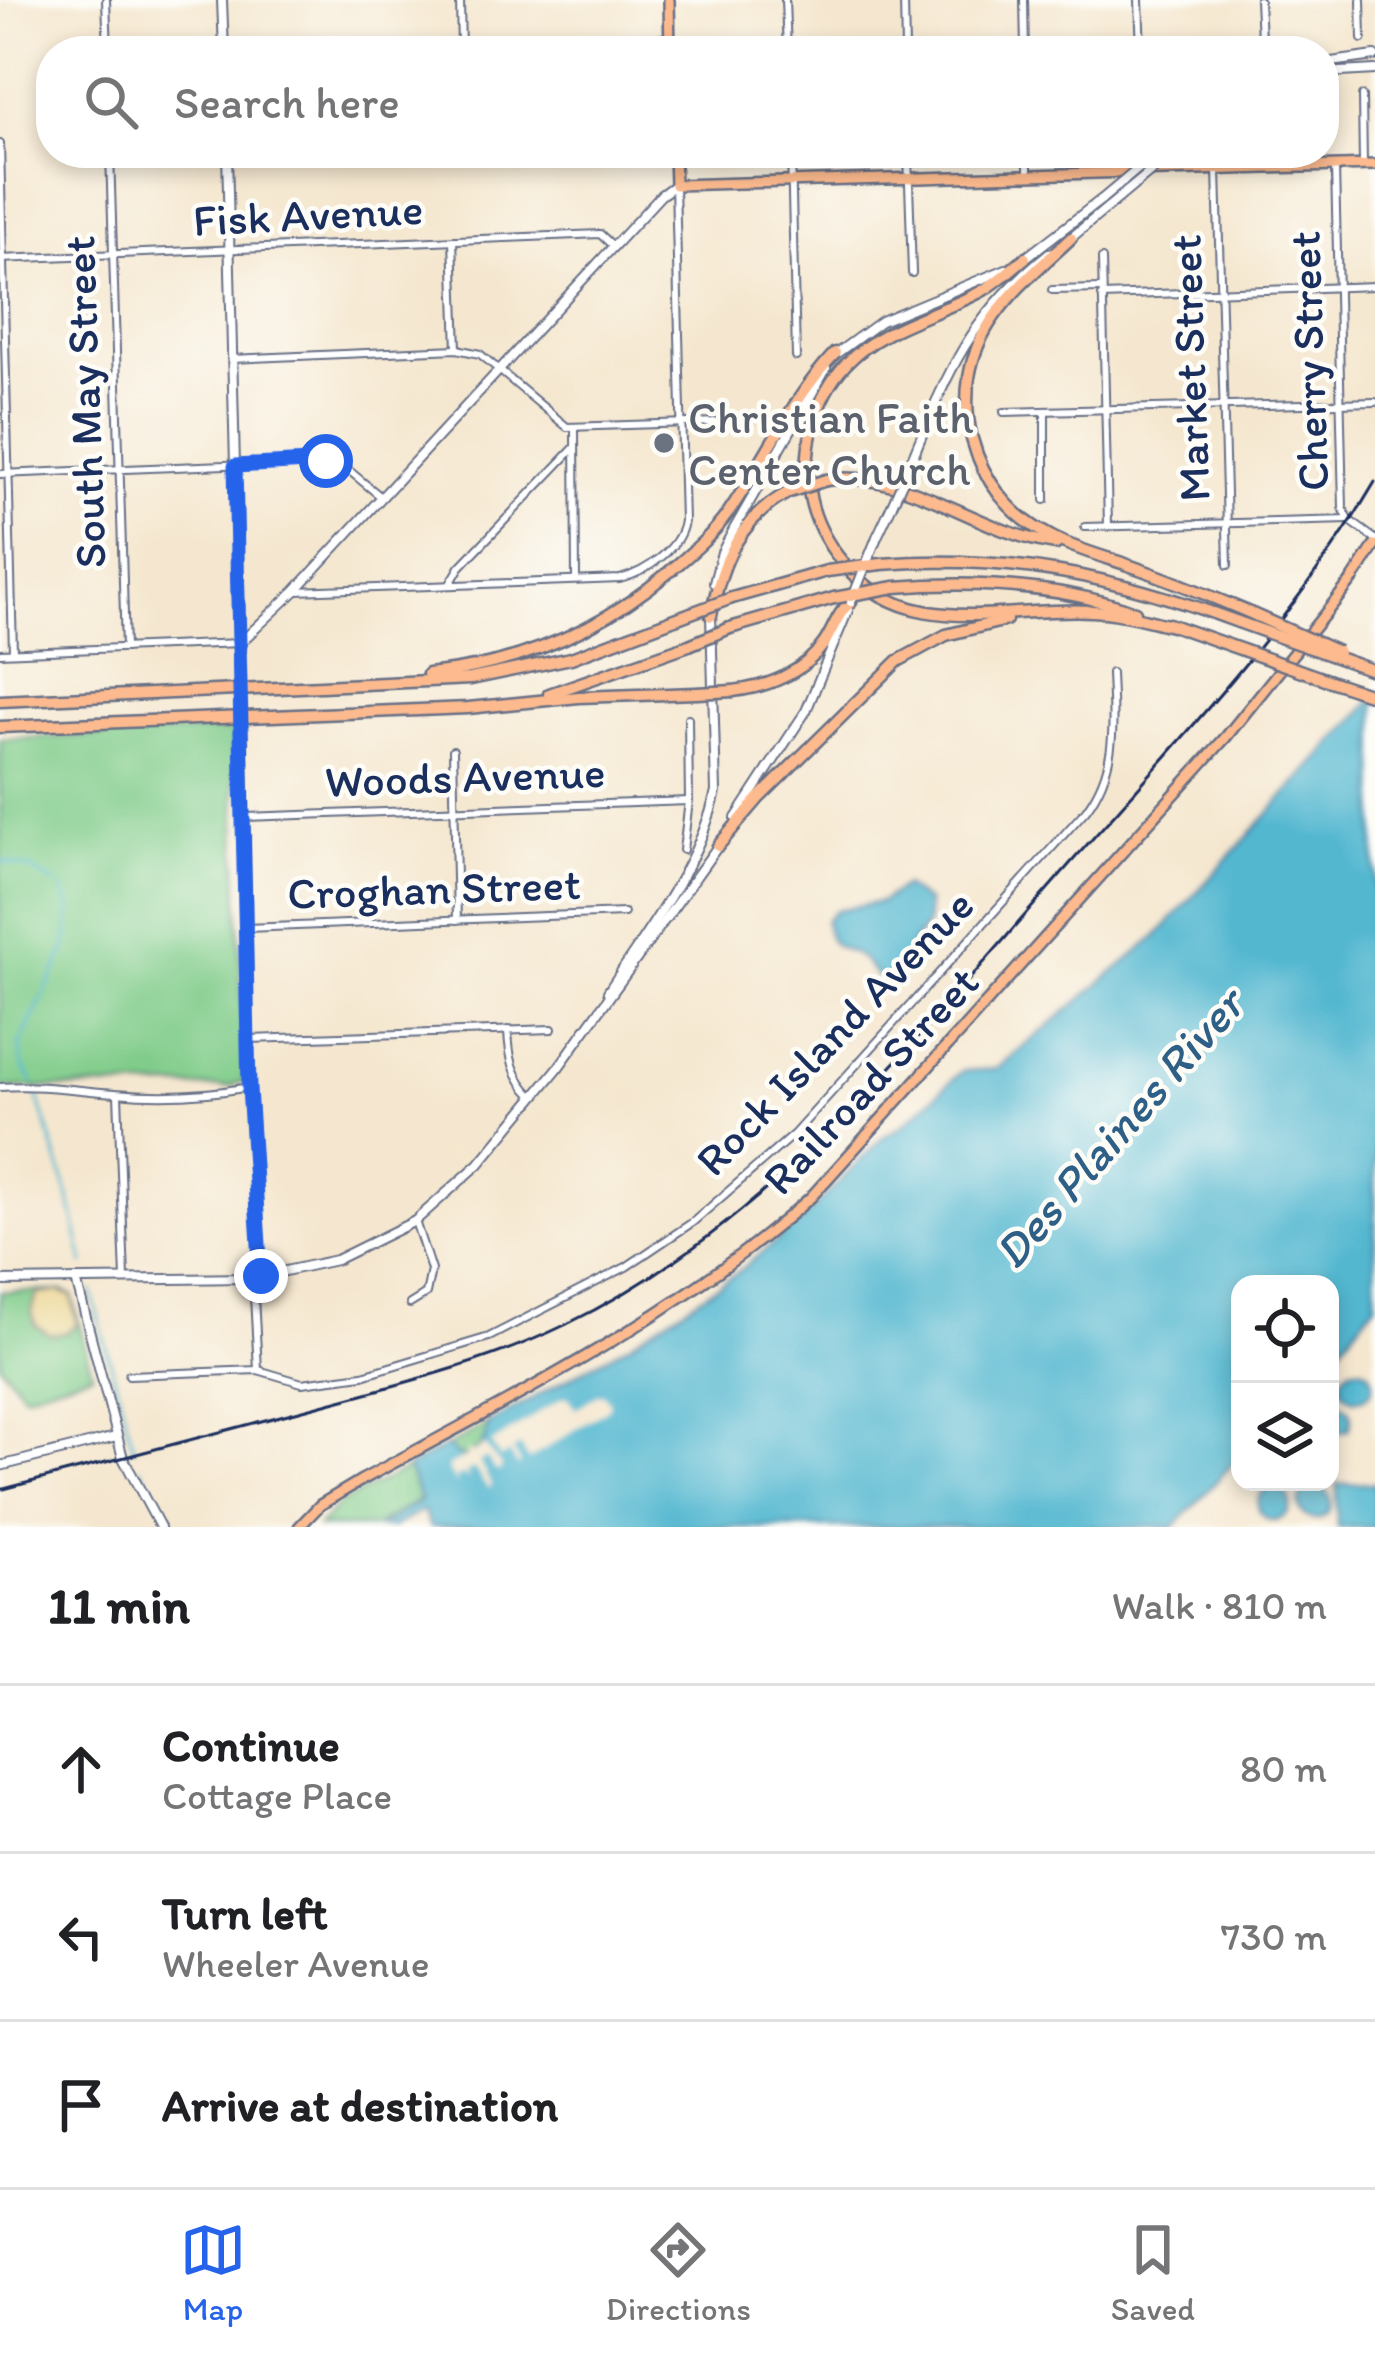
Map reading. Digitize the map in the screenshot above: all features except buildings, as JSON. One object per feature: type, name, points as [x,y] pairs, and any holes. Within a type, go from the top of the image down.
[{"type":"highway","points":[[1071,238],[1016,290],[982,335],[968,385],[968,415],[973,448],[986,478],[1011,511],[1052,538],[1248,612],[1331,648],[1355,664]]},
{"type":"highway","points":[[1025,258],[980,292],[886,333],[843,367],[812,425],[807,470],[813,509],[826,539],[861,583],[921,613],[948,617],[1095,611],[1172,626]]},
{"type":"highway","points":[[334,683],[502,661],[552,646],[625,608],[695,550],[725,517],[799,395],[835,353]]},
{"type":"highway","points":[[711,616],[720,574],[734,542],[757,515],[789,492],[826,481],[877,480],[1014,534],[1071,545]]},
{"type":"highway","points":[[0,701],[471,679],[572,658],[733,598],[827,571],[881,564],[977,562],[1064,570],[1124,583],[1375,671]]},
{"type":"highway","points":[[529,701],[730,628],[834,598],[895,587],[979,585],[1115,605],[1375,696]]},
{"type":"highway","points":[[0,727],[468,708],[733,691],[773,682],[805,663],[824,644],[851,602]]},
{"type":"highway","points":[[718,846],[759,797],[898,661],[946,635],[1059,611]]},
{"type":"main road","points":[[669,0],[670,36]]},
{"type":"main road","points":[[1339,166],[1369,165]]},
{"type":"main road","points":[[674,168],[675,184],[1263,168]]},
{"type":"main road","name":"Railroad Street","points":[[299,1527],[320,1505],[360,1481],[652,1319],[744,1254],[811,1197],[1261,696],[1353,579],[1375,542]]},
{"type":"street","points":[[106,0],[107,36]]},
{"type":"street","points":[[222,0],[223,36]]},
{"type":"street","points":[[460,0],[461,36]]},
{"type":"street","points":[[785,0],[786,36]]},
{"type":"street","points":[[904,0],[905,36]]},
{"type":"street","points":[[1024,0],[1025,36]]},
{"type":"street","points":[[1139,0],[1141,36]]},
{"type":"street","points":[[1259,0],[1261,36]]},
{"type":"street","points":[[1361,0],[1362,39]]},
{"type":"street","points":[[1339,62],[1375,59]]},
{"type":"street","points":[[1339,72],[1375,71]]},
{"type":"street","points":[[1362,96],[1369,165]]},
{"type":"street","points":[[0,144],[4,474],[13,652]]},
{"type":"street","name":"South May Street","points":[[110,168],[125,648]]},
{"type":"street","points":[[226,168],[258,1370]]},
{"type":"street","points":[[792,168],[796,357]]},
{"type":"street","points":[[909,168],[912,273]]},
{"type":"street","points":[[1028,168],[1028,175]]},
{"type":"street","points":[[586,1029],[675,892],[709,820],[716,792],[711,616],[722,552],[835,353],[881,321],[975,285],[1025,258],[1138,168]]},
{"type":"street","points":[[0,1281],[257,1277],[336,1260],[415,1221],[479,1164],[655,940],[806,711],[877,537],[954,362],[977,322],[1029,268],[1155,168]]},
{"type":"street","name":"Cherry Street","points":[[1335,168],[1343,508],[1349,520],[1375,542]]},
{"type":"street","name":"Market Street","points":[[1217,170],[1228,565]]},
{"type":"street","points":[[0,653],[240,644],[675,184]]},
{"type":"street","points":[[295,591],[633,575],[674,543],[684,521],[675,184]]},
{"type":"street","name":"Fisk Avenue","points":[[2,259],[600,234],[614,247]]},
{"type":"street","points":[[453,240],[457,349]]},
{"type":"street","points":[[1102,259],[1108,527]]},
{"type":"street","points":[[1052,290],[1220,293],[1375,286]]},
{"type":"street","points":[[232,359],[457,349],[479,354],[567,427],[750,421]]},
{"type":"street","points":[[1004,412],[1375,401]]},
{"type":"street","points":[[1045,411],[1046,500]]},
{"type":"street","points":[[575,428],[576,580]]},
{"type":"street","points":[[450,584],[460,567],[575,447]]},
{"type":"street","points":[[4,474],[326,461],[346,468],[380,496]]},
{"type":"street","points":[[1084,527],[1349,520]]},
{"type":"street","name":"Rock Island Avenue","points":[[128,1375],[258,1370],[283,1379],[324,1383],[442,1354],[489,1337],[626,1267],[724,1198],[794,1134],[1100,792],[1111,765],[1111,673]]},
{"type":"street","points":[[683,850],[688,718]]},
{"type":"street","points":[[453,750],[457,920]]},
{"type":"street","name":"Woods Avenue","points":[[245,817],[688,801]]},
{"type":"street","name":"Croghan Street","points":[[246,928],[624,913]]},
{"type":"street","points":[[249,1039],[552,1029]]},
{"type":"street","points":[[508,1030],[515,1075],[533,1096]]},
{"type":"street","points":[[0,1087],[51,1084],[118,1094],[249,1088]]},
{"type":"street","points":[[118,1094],[125,1279]]},
{"type":"street","points":[[410,1304],[426,1294],[431,1270],[415,1221]]},
{"type":"street","points":[[76,1280],[116,1437],[160,1527]]},
{"type":"street","points":[[0,1466],[116,1437]]},
{"type":"green space","points":[[233,730],[244,1081],[229,1087],[0,1088],[0,739]]},
{"type":"green space","points":[[63,1291],[72,1296],[92,1373],[24,1394],[0,1364],[0,1292]]},
{"type":"green space","points":[[489,1423],[482,1447],[447,1467],[440,1451]]},
{"type":"green space","points":[[419,1463],[412,1481],[420,1499],[416,1502],[373,1527],[318,1527],[340,1503]]},
{"type":"sand","points":[[59,1291],[72,1296],[77,1324],[65,1333],[51,1335],[35,1325],[32,1311],[37,1294]]},
{"type":"water","name":"Des Plaines River","points":[[1375,697],[1375,1304],[1339,1349],[1339,1275],[1231,1275],[1231,1466],[1174,1527],[430,1527],[423,1510],[393,1527],[379,1527],[421,1501],[407,1468],[446,1446],[461,1459],[482,1447],[489,1423],[629,1344],[738,1272],[802,1220],[883,1137],[902,1126],[962,1071],[997,1069],[1156,937]]},
{"type":"water","points":[[904,886],[927,902],[927,924],[895,975],[878,977],[859,957],[834,944],[825,921],[836,910],[881,902]]},
{"type":"water","points":[[1357,1367],[1368,1372],[1373,1383],[1368,1394],[1357,1399],[1346,1394],[1341,1383],[1346,1372]]},
{"type":"water","points":[[1339,1403],[1351,1415],[1348,1430],[1339,1432]]},
{"type":"water","points":[[1375,1483],[1375,1527],[1337,1527],[1339,1484]]},
{"type":"water","points":[[1266,1491],[1282,1491],[1289,1498],[1289,1510],[1280,1519],[1268,1519],[1259,1510],[1259,1498]]},
{"type":"water","points":[[1305,1491],[1325,1491],[1330,1509],[1321,1518],[1309,1518],[1300,1509]]},
{"type":"pier","points":[[604,1394],[608,1408],[529,1460],[520,1446],[513,1450],[518,1466],[509,1453],[500,1458],[491,1444],[562,1398],[568,1397],[575,1409]]},
{"type":"pier","points":[[485,1446],[501,1467],[500,1472],[494,1470],[487,1458],[479,1462],[489,1490],[474,1468],[466,1473],[469,1480],[463,1475],[456,1478],[457,1486],[447,1467],[466,1457],[468,1450],[473,1453]]},
{"type":"waterway","points":[[0,861],[29,868],[56,884]]},
{"type":"waterway","points":[[33,1083],[19,1046],[66,949],[70,907],[62,889]]},
{"type":"waterway","points":[[36,1091],[70,1200],[84,1264]]},
{"type":"waterway","points":[[91,1291],[134,1449]]},
{"type":"waterway","points":[[140,1467],[174,1527]]},
{"type":"railway","points":[[0,1490],[502,1352],[565,1325],[642,1283],[713,1233],[780,1177],[903,1054],[1235,677],[1309,582],[1375,482]]},
{"type":"place","name":"Christian Faith Center Church","points":[[664,443]]},
{"type":"route","points":[[261,1276],[249,1088],[235,466],[326,461]]}]
